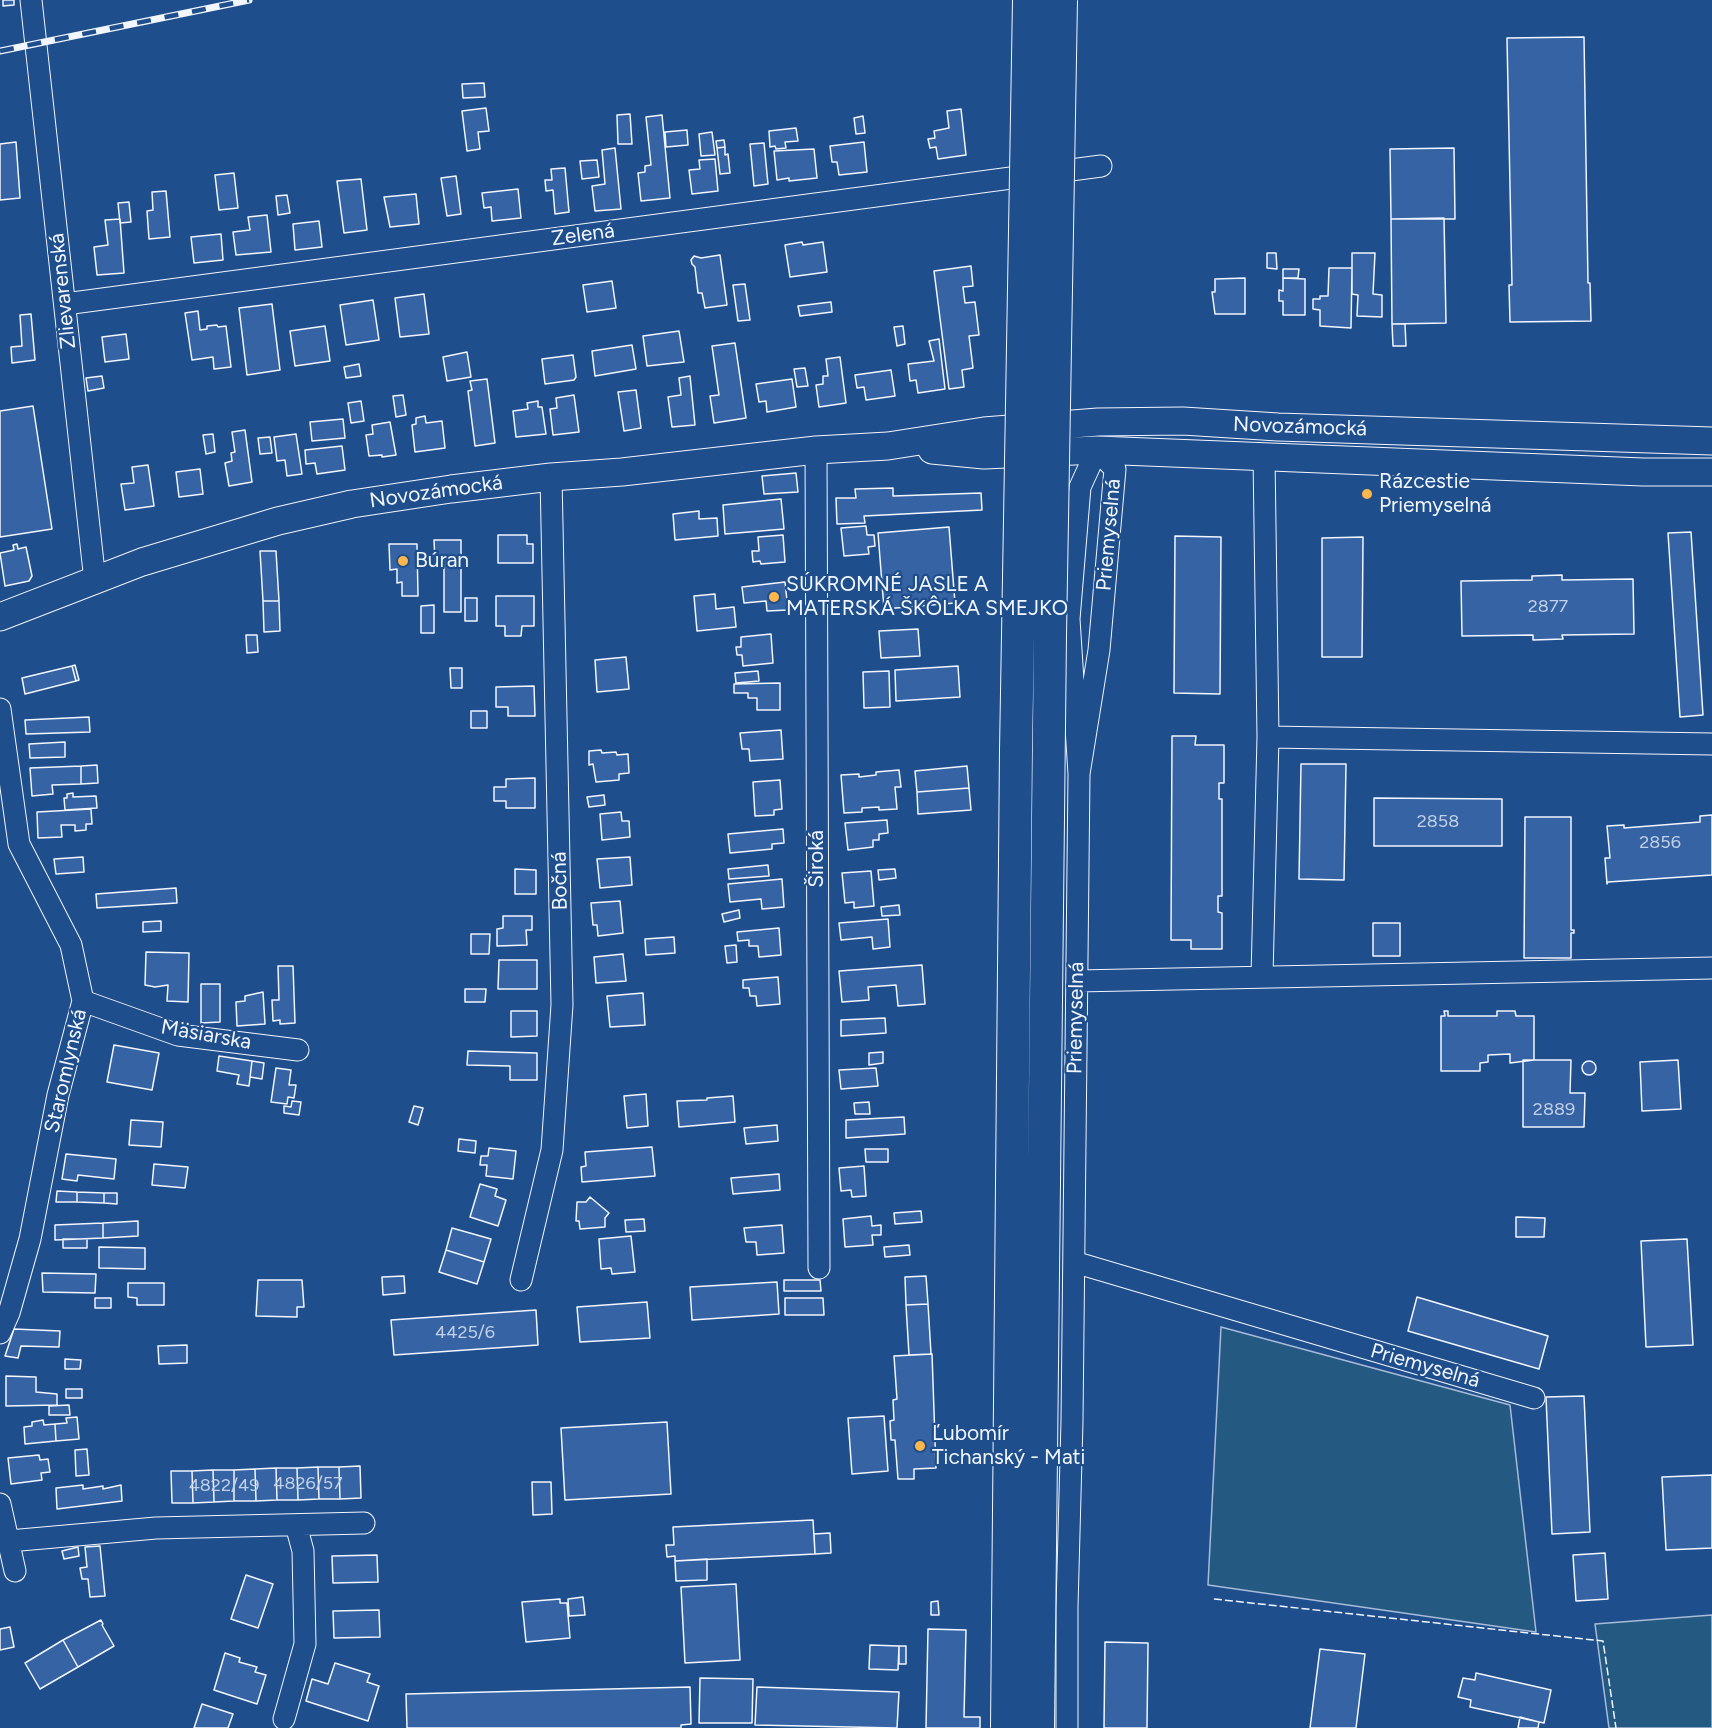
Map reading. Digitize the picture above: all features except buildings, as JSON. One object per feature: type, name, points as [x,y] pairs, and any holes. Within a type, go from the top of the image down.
[{"type":"highway","points":[[1007,1728],[1016,762],[1029,0]]},
{"type":"highway","points":[[1038,1728],[1050,635],[1061,0]]},
{"type":"main road","name":"Novozámocká","points":[[0,617],[142,562],[316,511],[405,495],[551,477],[622,472],[816,450],[888,446],[984,432],[1098,422],[1183,421],[1278,427],[1712,441]]},
{"type":"main road","points":[[1097,450],[1098,422]]},
{"type":"main road","name":"Novozámocká","points":[[888,446],[984,455],[1097,450],[1643,472],[1712,472]]},
{"type":"street","name":"Zlievarenská","points":[[31,0],[95,581]]},
{"type":"street","name":"Zelená","points":[[65,304],[1101,166]]},
{"type":"street","name":"Široká","points":[[816,450],[819,1268]]},
{"type":"street","name":"Priemyselná","points":[[1067,1728],[1079,774],[1069,619],[1080,487],[1097,450],[1115,470],[1099,650],[1079,774]]},
{"type":"street","points":[[1262,976],[1268,737],[1264,456]]},
{"type":"street","name":"Bočná","points":[[520,1280],[552,1150],[562,1005],[551,477]]},
{"type":"street","name":"Staromlynská","points":[[0,709],[19,844],[71,945],[83,1001],[58,1095],[30,1239],[9,1313],[0,1333]]},
{"type":"street","points":[[1268,737],[1712,744]]},
{"type":"street","points":[[1077,981],[1712,969]]},
{"type":"street","name":"Mäsiarska","points":[[83,1001],[178,1035],[298,1050]]},
{"type":"street","name":"Priemyselná","points":[[1074,1262],[1534,1398]]},
{"type":"street","points":[[0,1504],[15,1571]]},
{"type":"street","points":[[9,1541],[156,1528],[364,1523]]},
{"type":"street","points":[[284,1719],[305,1644],[303,1551],[296,1525]]},
{"type":"shaded area","points":[[1221,1327],[1510,1405],[1536,1632],[1208,1585]]},
{"type":"shaded area","points":[[1712,1615],[1712,1728],[1609,1728],[1595,1624]]},
{"type":"railway","points":[[0,51],[249,0]]},
{"type":"fence","points":[[1214,1599],[1603,1641],[1616,1728]]},
{"type":"place","name":"Rázcestie Priemyselná","points":[[1367,494]]},
{"type":"place","name":"Búran","points":[[403,561]]},
{"type":"place","name":"SÚKROMNÉ JASLE A MATERSKÁ ŠKÔLKA SMEJKO","points":[[774,597]]},
{"type":"place","name":"Ľubomír Tichanský - Mati","points":[[920,1446]]}]
